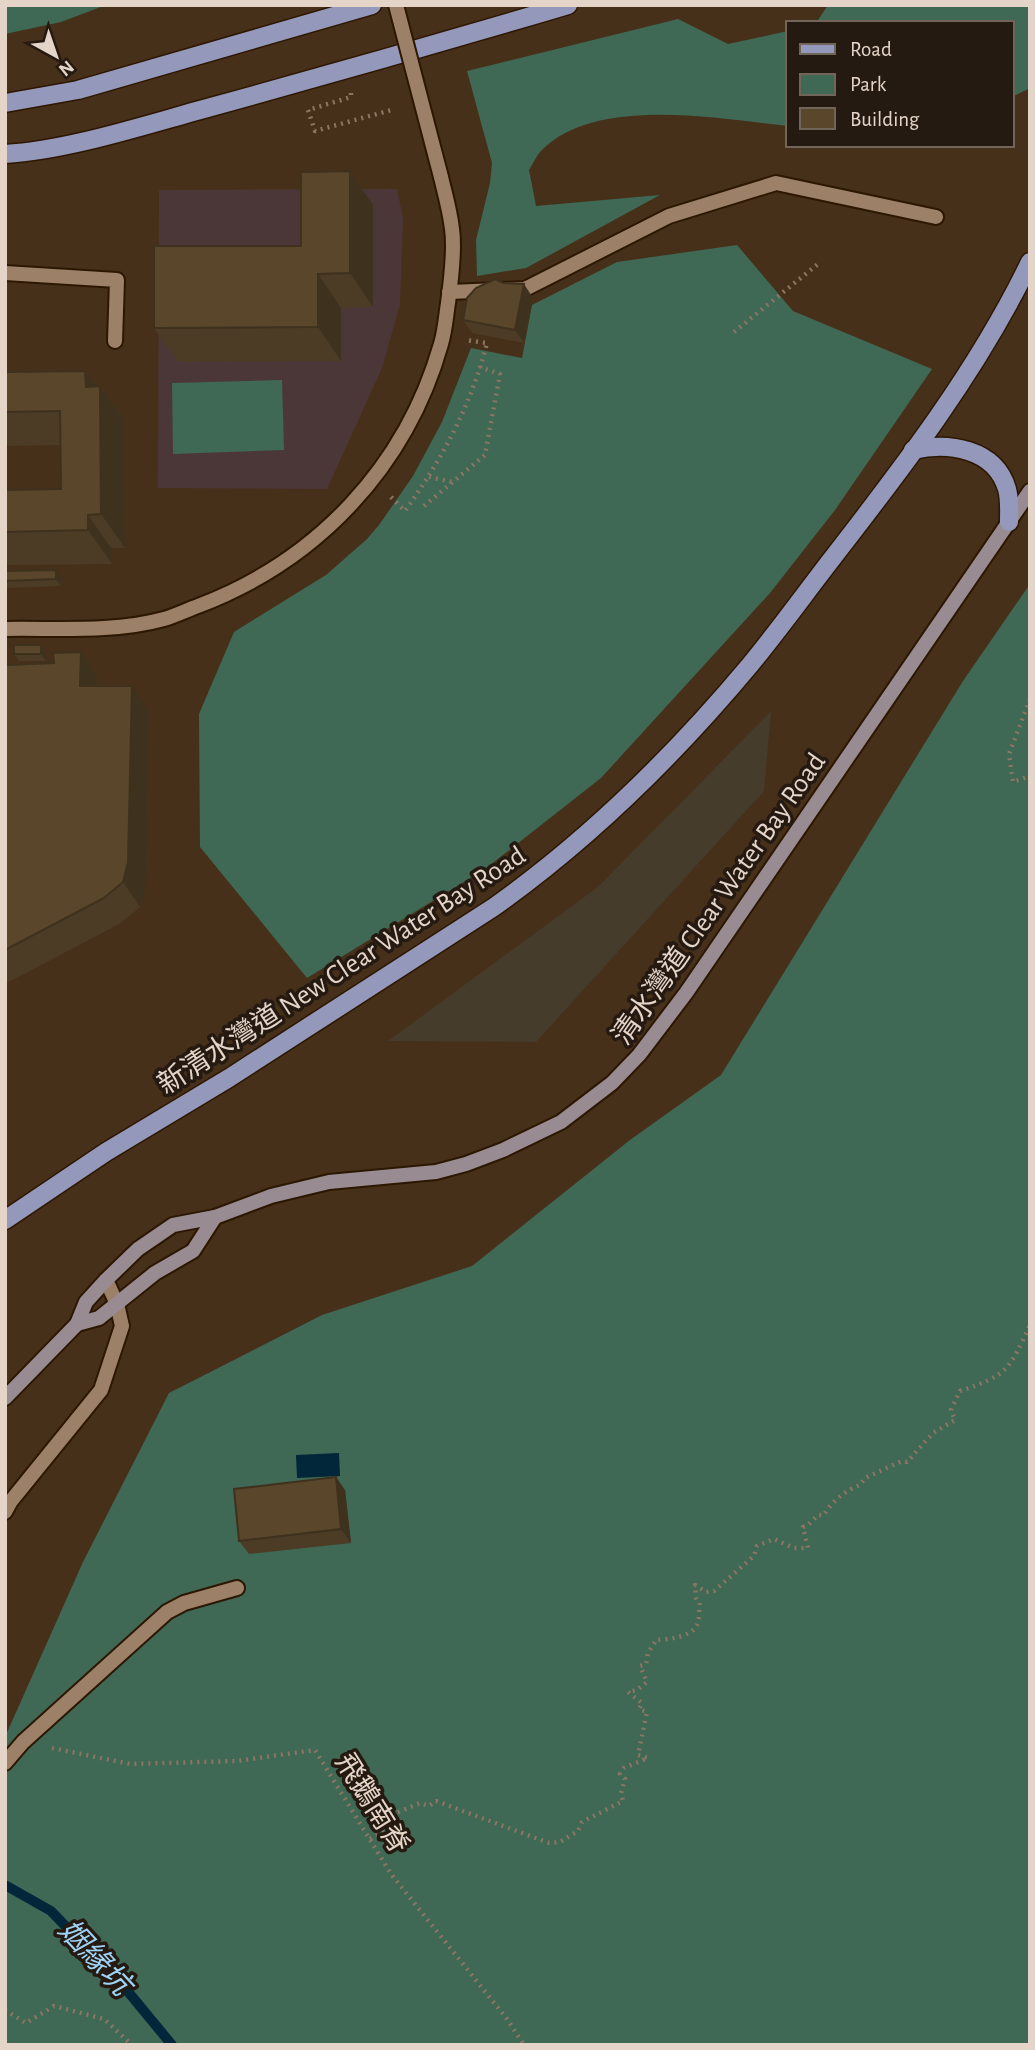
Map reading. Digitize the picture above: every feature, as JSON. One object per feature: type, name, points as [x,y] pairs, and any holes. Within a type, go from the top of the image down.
[{"type":"main road","points":[[5,103],[78,90],[372,5]]},
{"type":"main road","points":[[5,154],[86,140],[145,125],[568,5]]},
{"type":"main road","name":"新清水灣道 New Clear Water Bay Road","points":[[5,1220],[106,1152],[229,1078],[494,907],[591,832],[668,758],[723,696],[862,520],[976,360],[1030,262]]},
{"type":"main road","points":[[914,450],[949,446],[976,454],[990,463],[1006,486],[1010,501],[1009,522]]},
{"type":"main road","name":"清水灣道 Clear Water Bay Road","points":[[5,1398],[77,1324],[86,1302],[106,1280],[138,1250],[173,1224],[215,1217],[271,1196],[330,1182],[425,1173],[466,1164],[503,1150],[561,1122],[612,1083],[639,1055],[686,993],[1030,491]]},
{"type":"main road","name":"清水灣道 Clear Water Bay Road","points":[[77,1324],[99,1318],[155,1273],[192,1251],[215,1217]]},
{"type":"street","points":[[5,629],[107,627],[163,619],[234,592],[287,561],[331,524],[364,492],[395,449],[429,380],[442,342],[453,231],[397,5]]},
{"type":"street","points":[[449,292],[525,289],[669,216],[776,183],[936,217]]},
{"type":"street","points":[[5,273],[117,280],[115,341]]},
{"type":"street","points":[[5,1512],[11,1500],[101,1390],[122,1326],[117,1304],[106,1280]]},
{"type":"street","points":[[5,1763],[23,1742],[167,1612],[184,1603],[237,1588]]},
{"type":"path","points":[[351,97],[308,110],[315,131],[395,110]]},
{"type":"path","points":[[734,332],[818,264]]},
{"type":"path","points":[[391,497],[405,511],[429,477],[464,414],[487,344],[466,340]]},
{"type":"path","points":[[424,506],[485,455],[500,374],[480,367]]},
{"type":"path","points":[[429,477],[453,482]]},
{"type":"path","points":[[1030,699],[1009,754],[1013,782],[1030,776]]},
{"type":"path","points":[[370,1839],[392,1826],[394,1814],[420,1803],[429,1806],[436,1801],[550,1843],[560,1842],[578,1831],[582,1822],[623,1801],[621,1793],[625,1779],[620,1774],[624,1768],[648,1758],[638,1755],[647,1712],[639,1709],[642,1703],[628,1692],[637,1690],[647,1682],[640,1667],[646,1664],[648,1653],[656,1640],[678,1637],[694,1629],[701,1603],[696,1598],[695,1585],[706,1592],[714,1591],[754,1556],[757,1546],[774,1539],[793,1548],[808,1548],[803,1527],[817,1515],[824,1516],[829,1507],[865,1479],[902,1461],[907,1462],[933,1433],[955,1420],[951,1410],[960,1391],[993,1380],[1010,1366],[1030,1325]]},
{"type":"path","name":"飛鵝南脊","points":[[23,1742],[130,1764],[237,1762],[314,1750],[391,1874],[507,2019],[524,2045]]},
{"type":"path","points":[[5,2010],[26,2024],[54,2006],[104,2019],[132,2045]]},
{"type":"shaded area","points":[[397,189],[403,218],[400,304],[382,368],[327,489],[158,488],[159,190]]},
{"type":"shaded area","points":[[771,711],[764,791],[536,1042],[388,1041],[598,887]]},
{"type":"green space","points":[[5,5],[106,5],[61,22],[5,34]]},
{"type":"green space","points":[[828,5],[1030,5],[1030,88],[1014,96],[1014,21],[817,21]]},
{"type":"green space","points":[[678,19],[728,44],[786,31],[786,126],[659,115],[593,122],[565,134],[541,151],[529,170],[536,206],[660,195],[526,268],[477,276],[476,240],[490,183],[492,163],[467,71]]},
{"type":"green space","points":[[737,245],[793,311],[932,369],[835,510],[770,593],[601,778],[485,869],[307,978],[200,847],[199,714],[234,632],[326,575],[379,525],[413,476],[442,422],[471,348],[522,358],[532,305],[617,262]]},
{"type":"green space","points":[[282,380],[284,450],[173,454],[172,383]]},
{"type":"green space","points":[[1030,584],[1030,2045],[5,2045],[5,1737],[83,1562],[169,1393],[322,1315],[472,1266],[630,1140],[721,1075],[963,681]]},
{"type":"water","points":[[339,1453],[340,1476],[297,1478],[296,1455]]},
{"type":"building","points":[[350,171],[350,273],[318,274],[318,327],[154,328],[154,246],[301,246],[301,172]]},
{"type":"building","points":[[495,279],[503,283],[524,284],[515,330],[463,320],[467,298],[476,288]]},
{"type":"building","points":[[85,371],[86,387],[100,386],[101,514],[88,515],[88,530],[5,532],[5,490],[61,489],[60,411],[5,412],[5,372]]},
{"type":"building","points":[[56,570],[56,579],[5,581],[5,571]]},
{"type":"building","points":[[14,645],[41,645],[41,654],[14,654]]},
{"type":"building","points":[[81,652],[80,686],[132,686],[128,862],[123,882],[104,898],[5,950],[5,665],[54,663],[53,653]]},
{"type":"building","points":[[336,1477],[341,1529],[239,1541],[234,1489]]},
{"type":"waterway","name":"姻緣坑","points":[[5,1885],[51,1911],[125,1988],[172,2045]]}]
